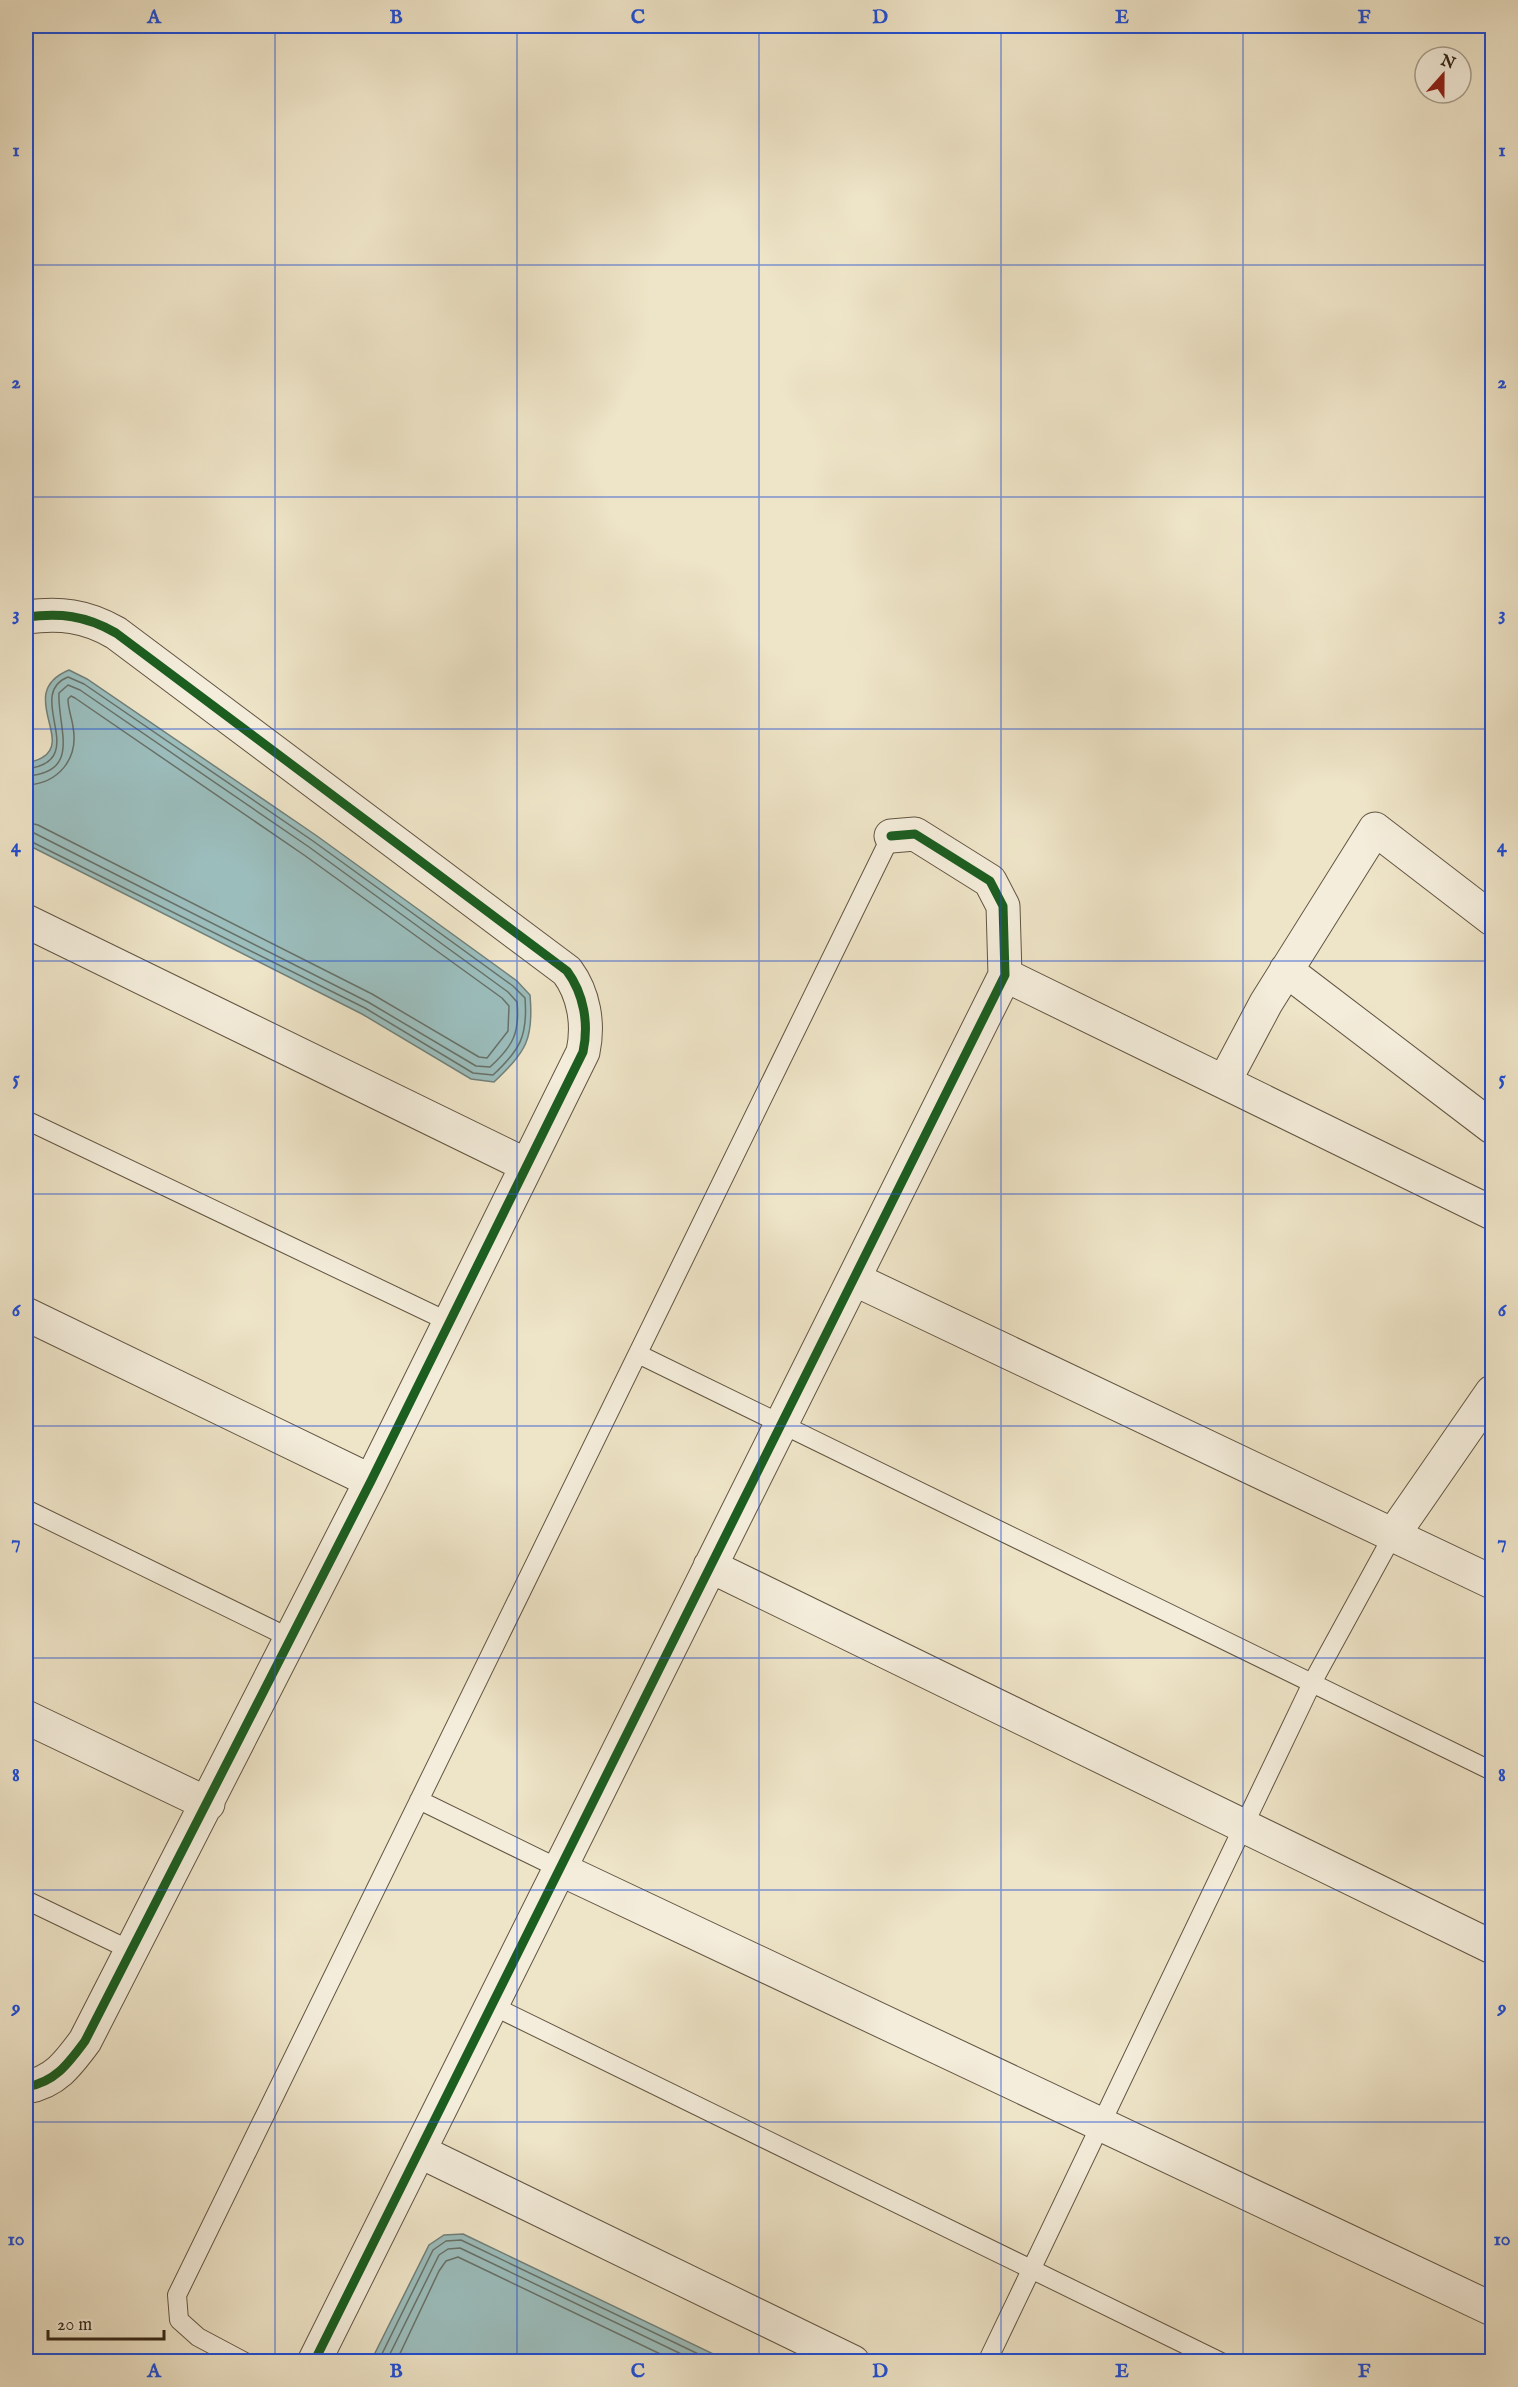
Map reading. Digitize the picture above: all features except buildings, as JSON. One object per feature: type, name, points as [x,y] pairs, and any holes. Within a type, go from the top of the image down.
[{"type":"street","points":[[26,617],[55,613],[75,615],[99,623],[116,633],[567,971],[578,986],[586,1023],[584,1052],[292,1639],[85,2041],[58,2075],[40,2085],[26,2087]]},
{"type":"street","points":[[1224,1082],[1286,970],[1375,829],[1492,919]]},
{"type":"street","points":[[314,2361],[1005,975],[1003,906],[990,881],[915,834],[891,836]]},
{"type":"street","points":[[26,921],[526,1165]]},
{"type":"street","points":[[1286,970],[1492,1127]]},
{"type":"street","points":[[1005,975],[1492,1213]]},
{"type":"street","points":[[854,1279],[1492,1582]]},
{"type":"street","points":[[26,1314],[371,1481]]},
{"type":"street","points":[[1393,1535],[1492,1392]]},
{"type":"street","points":[[710,1566],[1492,1947]]},
{"type":"street","points":[[26,1717],[208,1804]]},
{"type":"street","points":[[560,1869],[1492,2309]]},
{"type":"street","points":[[419,2151],[853,2361]]},
{"type":"lane","points":[[245,2361],[198,2337],[179,2320],[177,2295],[891,836]]},
{"type":"lane","points":[[26,1120],[449,1322]]},
{"type":"lane","points":[[638,1354],[1492,1771]]},
{"type":"lane","points":[[26,1509],[292,1639]]},
{"type":"lane","points":[[987,2361],[1312,1683],[1393,1535]]},
{"type":"lane","points":[[419,1800],[560,1869]]},
{"type":"lane","points":[[26,1900],[132,1951]]},
{"type":"lane","points":[[491,2005],[1221,2361]]},
{"type":"water","points":[[69,670],[87,679],[317,836],[517,981],[530,995],[531,1023],[526,1044],[514,1062],[494,1082],[471,1079],[362,1014],[26,844],[26,764],[41,758],[51,749],[52,739],[45,702],[47,690],[54,679]]},
{"type":"water","points":[[463,2234],[727,2361],[371,2361],[429,2245],[444,2235]]},
{"type":"cycle path","points":[[26,617],[50,615],[72,617],[94,622],[116,633],[567,971],[578,989],[585,1020],[583,1052],[371,1481],[85,2041],[60,2071],[45,2081],[26,2087]]},
{"type":"cycle path","points":[[314,2362],[1005,975],[1003,906],[990,881],[915,834],[891,836]]}]
